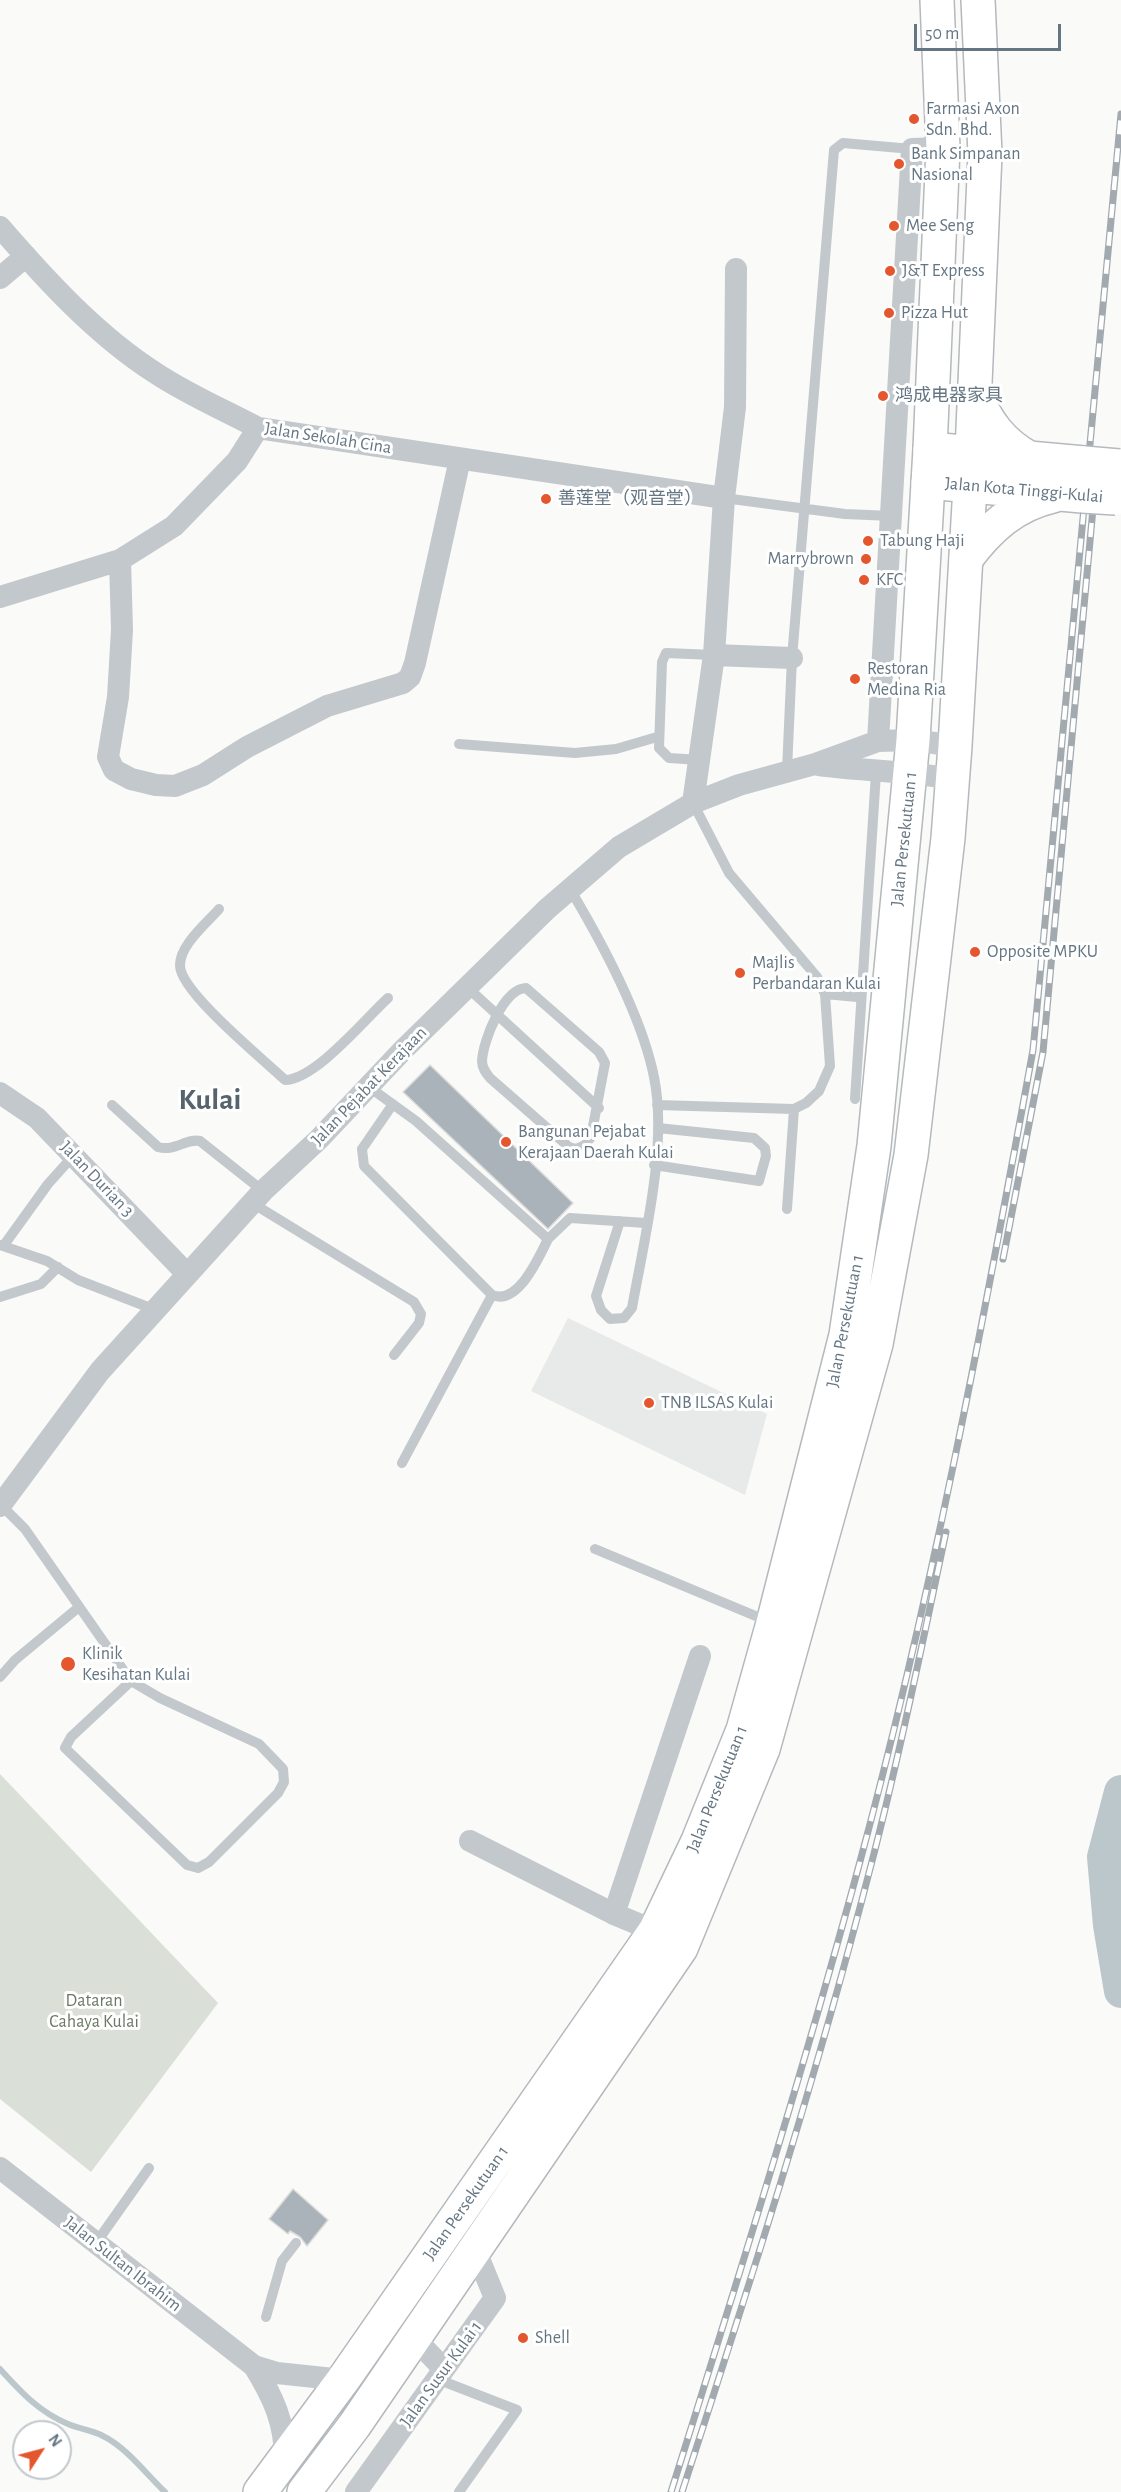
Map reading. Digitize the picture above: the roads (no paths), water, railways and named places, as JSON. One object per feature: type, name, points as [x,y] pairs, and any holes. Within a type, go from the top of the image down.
[{"type":"main road","name":"Jalan Persekutuan 1","points":[[260,2492],[343,2380],[655,1931],[698,1840],[743,1730],[773,1623],[846,1335],[874,1146],[912,756],[930,449],[927,148],[937,0]]},
{"type":"main road","name":"Jalan Persekutuan 1","points":[[304,2492],[414,2338],[681,1948],[762,1749],[876,1344],[910,1155],[955,746],[972,453],[985,154],[978,1]]},
{"type":"main road","points":[[975,393],[989,425],[1017,452],[1029,458]]},
{"type":"main road","name":"Jalan Kota Tinggi-Kulai","points":[[930,449],[1084,463],[1119,477]]},
{"type":"main road","name":"Jalan Kota Tinggi-Kulai","points":[[928,482],[1071,495],[1119,477]]},
{"type":"main road","points":[[966,559],[984,536],[1023,505],[1071,495]]},
{"type":"street","points":[[878,741],[892,516],[927,148]]},
{"type":"street","name":"Jalan Sekolah Cina","points":[[0,226],[26,256],[98,328],[156,373],[212,406],[258,428],[724,498]]},
{"type":"street","points":[[0,278],[26,256]]},
{"type":"street","points":[[693,803],[701,760],[714,655],[724,498],[735,407],[736,269]]},
{"type":"street","points":[[0,597],[120,560],[174,526],[237,461],[258,428]]},
{"type":"street","points":[[120,560],[122,630],[118,697],[108,757],[114,770],[131,778],[156,785],[175,786],[203,774],[247,747],[327,706],[403,683],[410,676],[415,663],[459,459]]},
{"type":"street","points":[[714,655],[792,658]]},
{"type":"street","name":"Jalan Pejabat Kerajaan","points":[[0,1506],[100,1371],[257,1197],[319,1139],[403,1050],[570,888],[620,847],[693,803],[878,741],[912,756]]},
{"type":"street","points":[[912,756],[955,746]]},
{"type":"street","points":[[912,756],[952,779]]},
{"type":"street","name":"Jalan Pejabat Kerajaan","points":[[815,764],[876,773],[912,756]]},
{"type":"street","name":"Jalan Durian 3","points":[[0,1093],[37,1118],[187,1274]]},
{"type":"street","points":[[614,1914],[700,1656]]},
{"type":"street","points":[[470,1841],[614,1914],[655,1931]]},
{"type":"street","name":"Jalan Sultan Ibrahim","points":[[0,2168],[250,2364],[277,2373],[343,2380]]},
{"type":"street","name":"Jalan Susur Kulai 1","points":[[356,2492],[495,2298],[475,2249]]},
{"type":"street","points":[[414,2338],[441,2374]]},
{"type":"street","name":"Jalan Sultan Ibrahim","points":[[250,2364],[278,2409],[283,2427],[285,2459]]},
{"type":"lane","points":[[787,770],[792,658],[834,150],[843,143],[927,148]]},
{"type":"lane","points":[[724,498],[806,510],[892,516]]},
{"type":"lane","points":[[701,760],[669,758],[659,748],[657,737],[662,662],[666,653],[714,655]]},
{"type":"lane","points":[[459,744],[575,753],[616,749],[657,737]]},
{"type":"lane","points":[[855,1100],[876,773]]},
{"type":"lane","points":[[657,1105],[794,1109],[819,1091],[830,1066],[825,994],[817,977],[729,873],[693,803]]},
{"type":"lane","points":[[570,888],[588,918],[628,1001],[654,1076],[657,1105],[658,1128],[654,1165],[632,1308],[624,1318],[610,1319],[601,1310],[596,1296],[620,1221]]},
{"type":"lane","points":[[219,909],[183,951],[179,966],[184,982],[222,1022],[285,1080],[297,1080],[315,1068],[388,998]]},
{"type":"lane","points":[[468,988],[599,1108]]},
{"type":"lane","points":[[526,988],[599,1052],[605,1063],[599,1108],[591,1137],[585,1145],[576,1149],[569,1147],[490,1078],[482,1061],[496,1014],[516,991],[526,988]]},
{"type":"lane","points":[[825,994],[857,997],[861,995]]},
{"type":"lane","points":[[369,1087],[416,1121],[548,1239]]},
{"type":"lane","points":[[393,1104],[362,1149],[364,1166],[492,1295],[499,1298],[507,1297],[538,1264],[548,1239],[570,1218],[646,1223]]},
{"type":"lane","points":[[112,1105],[159,1147],[168,1150],[193,1140],[200,1141],[257,1197],[414,1302],[421,1314],[419,1323],[393,1355]]},
{"type":"lane","points":[[787,1209],[794,1109]]},
{"type":"lane","points":[[654,1165],[759,1180],[766,1156],[765,1148],[754,1138],[658,1128]]},
{"type":"lane","points":[[74,1155],[48,1184],[2,1245],[58,1267],[78,1280],[153,1310]]},
{"type":"lane","points":[[0,1297],[41,1284],[58,1267]]},
{"type":"lane","points":[[402,1463],[492,1295]]},
{"type":"lane","points":[[0,1506],[25,1529],[131,1681],[160,1698],[259,1744],[283,1769],[284,1782],[278,1793],[209,1862],[198,1868],[187,1864],[65,1748],[70,1737],[131,1681]]},
{"type":"lane","points":[[595,1549],[773,1623]]},
{"type":"lane","points":[[0,1677],[15,1660],[79,1607]]},
{"type":"lane","points":[[96,2243],[149,2168]]},
{"type":"lane","points":[[266,2317],[282,2261],[296,2243]]},
{"type":"lane","points":[[441,2374],[517,2410],[459,2492]]},
{"type":"waterway","points":[[1121,1792],[1104,1857],[1110,1925],[1121,1991]]},
{"type":"waterway","points":[[0,2369],[48,2414],[72,2426],[99,2434],[120,2447],[165,2492]]},
{"type":"railway","points":[[671,2492],[791,2104],[858,1869],[932,1564],[995,1256],[1033,1050],[1121,114]]},
{"type":"railway","points":[[1003,1259],[1043,1052],[1096,476]]},
{"type":"railway","points":[[682,2492],[781,2182],[849,1948],[891,1785],[946,1532]]},
{"type":"place","name":"Farmasi Axon Sdn. Bhd.","points":[[914,119]]},
{"type":"place","name":"Bank Simpanan Nasional","points":[[899,164]]},
{"type":"place","name":"Mee Seng","points":[[894,226]]},
{"type":"place","name":"J&T Express","points":[[890,271]]},
{"type":"place","name":"Pizza Hut","points":[[889,313]]},
{"type":"place","name":"鸿成电器家具","points":[[883,396]]},
{"type":"place","name":"善莲堂（观音堂）","points":[[546,499]]},
{"type":"place","name":"Tabung Haji","points":[[868,541]]},
{"type":"place","name":"Marrybrown","points":[[866,559]]},
{"type":"place","name":"KFC","points":[[864,580]]},
{"type":"place","name":"Restoran Medina Ria","points":[[855,679]]},
{"type":"place","name":"Opposite MPKU","points":[[975,952]]},
{"type":"place","name":"Majlis Perbandaran Kulai","points":[[740,973]]},
{"type":"place","name":"Bangunan Pejabat Kerajaan Daerah Kulai","points":[[506,1142]]},
{"type":"place","name":"TNB ILSAS Kulai","points":[[649,1403]]},
{"type":"place","name":"Klinik Kesihatan Kulai","points":[[68,1664]]},
{"type":"place","name":"Shell","points":[[523,2338]]},
{"type":"district","name":"Kulai","points":[[210,1100]]},
{"type":"park label","name":"Dataran Cahaya Kulai","points":[[94,2011]]}]
